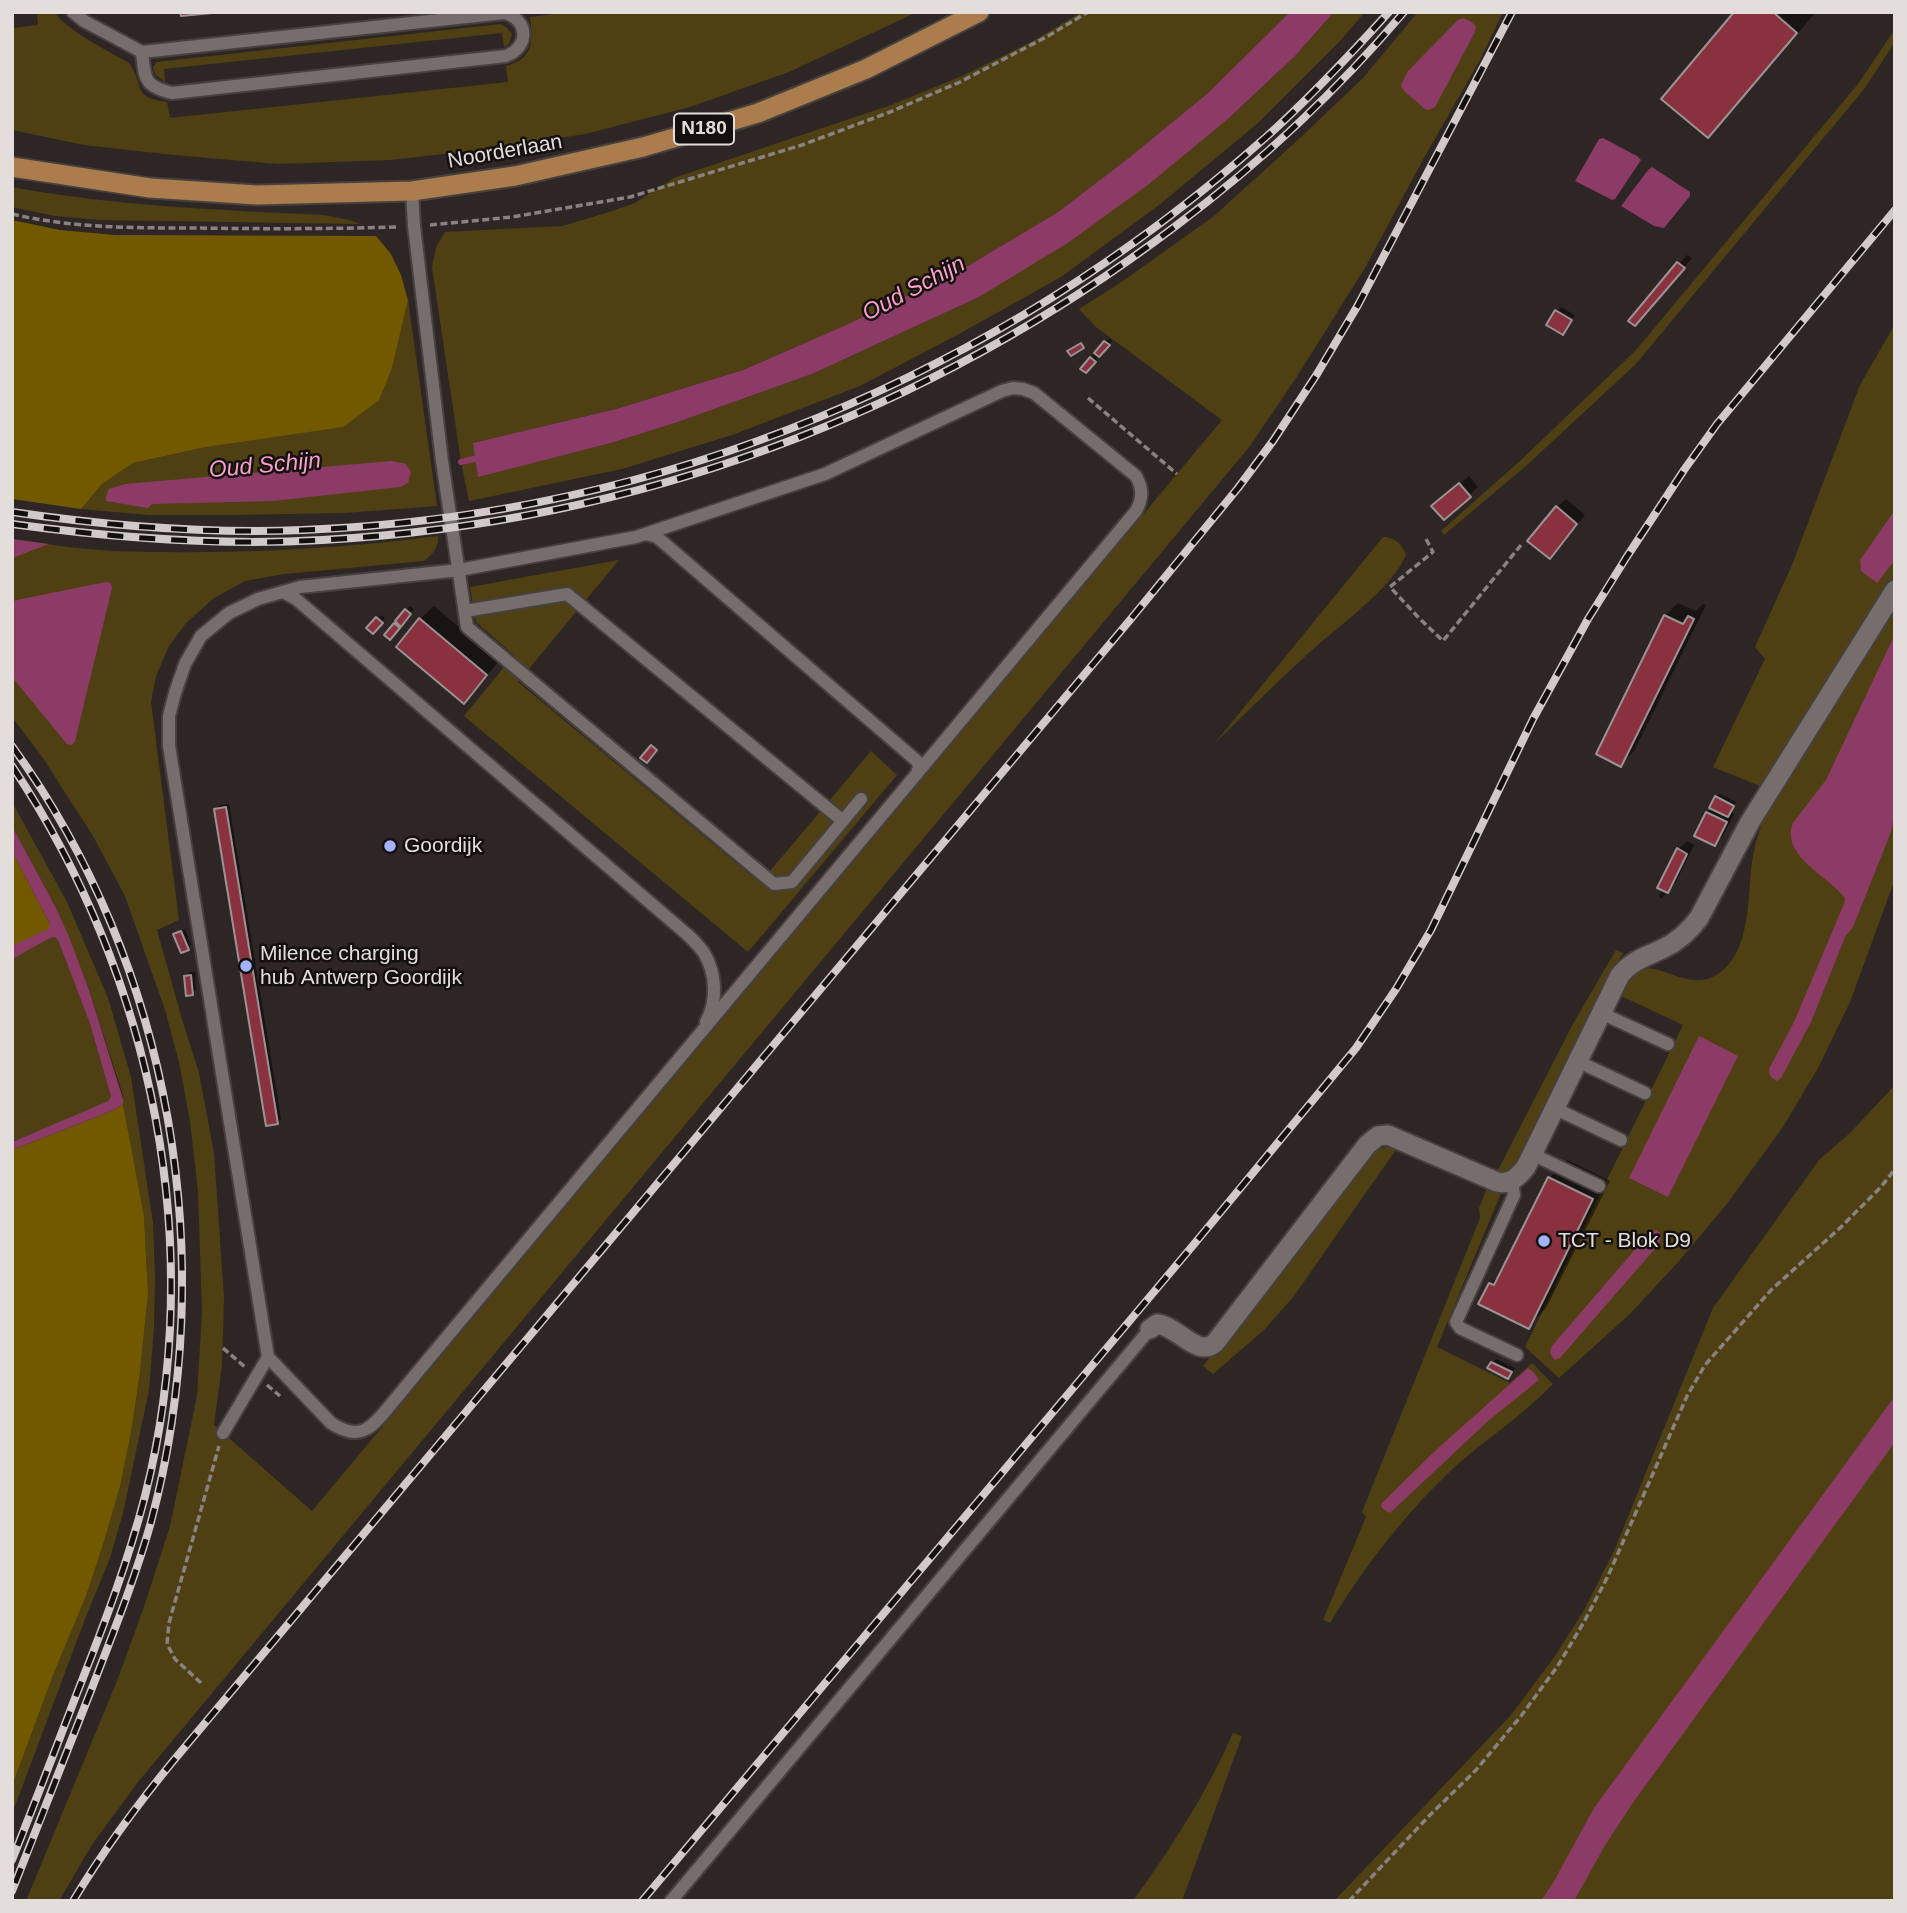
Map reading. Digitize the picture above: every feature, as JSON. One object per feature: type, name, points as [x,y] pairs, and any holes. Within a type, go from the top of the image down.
[{"type":"main road","name":"Noorderlaan","points":[[12,167],[150,187],[257,195],[412,191],[527,173],[643,147],[758,113],[866,69],[979,12]]},
{"type":"street","points":[[1150,1329],[1157,1324],[1166,1325],[1203,1348],[1209,1348],[1215,1343],[1367,1145],[1378,1136],[1388,1135],[1503,1184],[1520,1175],[1615,985],[1629,965],[1677,940],[1691,929],[1699,918],[1750,822],[1895,590]]},
{"type":"lane","points":[[73,12],[142,52],[503,13],[514,15],[524,32],[523,40],[515,52],[506,56],[172,93],[148,84],[142,52]]},
{"type":"lane","points":[[412,191],[441,449],[467,627],[774,884],[792,882],[861,799]]},
{"type":"lane","points":[[1013,388],[1034,393],[1129,469],[1141,484],[1142,493],[1136,511],[380,1420],[361,1431],[340,1429],[331,1423],[268,1357],[169,746],[169,716],[185,664],[201,636],[229,614],[258,599],[300,587],[459,570],[646,534],[825,474],[1013,388]]},
{"type":"lane","points":[[646,534],[657,537],[915,759],[919,766],[917,774]]},
{"type":"lane","points":[[283,592],[296,599],[690,936],[704,952],[712,973],[714,994],[710,1016],[699,1035]]},
{"type":"lane","points":[[465,611],[567,594],[843,821]]},
{"type":"lane","points":[[1601,1013],[1668,1044]]},
{"type":"lane","points":[[1577,1061],[1645,1093]]},
{"type":"lane","points":[[1554,1108],[1621,1140]]},
{"type":"lane","points":[[1532,1154],[1599,1186]]},
{"type":"lane","points":[[1512,1181],[1514,1195],[1456,1322],[1460,1328],[1517,1355]]},
{"type":"lane","points":[[671,1901],[1150,1329]]},
{"type":"lane","points":[[223,1433],[268,1357]]},
{"type":"path","points":[[1088,398],[1177,474]]},
{"type":"path","points":[[1426,540],[1433,552],[1390,587],[1443,641],[1521,545]]},
{"type":"path","points":[[1349,1901],[1476,1770],[1558,1668],[1608,1576],[1687,1396],[1705,1365],[1772,1289],[1840,1228],[1881,1187],[1895,1168]]},
{"type":"path","points":[[201,1683],[175,1659],[167,1644],[169,1623],[223,1433]]},
{"type":"shaded area","points":[[37,12],[54,12],[79,34],[129,63],[143,94],[167,102],[170,118],[508,82],[506,66],[522,58],[530,48],[530,17],[572,12],[917,12],[789,72],[690,107],[585,134],[390,160],[278,164],[84,145],[12,130],[12,28],[38,25]]},
{"type":"shaded area","points":[[1082,12],[1290,12],[1208,93],[1130,157],[1058,212],[961,270],[743,370],[616,409],[474,443],[478,476],[611,443],[675,423],[812,374],[979,297],[1229,118],[1295,56],[1334,12],[1365,12],[1340,41],[1258,123],[1159,205],[1061,277],[959,334],[860,386],[732,435],[622,469],[469,501],[432,267],[436,247],[445,232],[562,226],[635,203],[674,178],[891,105],[962,76],[1035,40]]},
{"type":"shaded area","points":[[1290,12],[1334,12],[1295,56],[1229,118],[1149,184],[1069,242],[979,297],[812,374],[611,443],[478,477],[473,443],[616,409],[743,370],[961,270],[1058,212],[1130,157],[1208,93]]},
{"type":"shaded area","points":[[1418,12],[1503,12],[1480,60],[1366,266],[1250,446],[138,1782],[93,1843],[59,1901],[26,1901],[117,1681],[170,1526],[197,1396],[202,1312],[198,1191],[190,1121],[179,1062],[165,1010],[125,896],[93,836],[43,758],[12,717],[12,539],[100,550],[194,552],[317,548],[438,536],[435,550],[424,561],[284,574],[245,581],[214,598],[186,623],[169,646],[156,676],[151,702],[179,920],[157,930],[199,1073],[214,1153],[224,1298],[222,1365],[214,1425],[312,1511],[1222,420],[1096,327],[1079,309],[1214,216],[1363,78]]},
{"type":"shaded area","points":[[1463,18],[1476,26],[1475,32],[1435,107],[1425,109],[1404,91],[1401,85],[1408,71]]},
{"type":"shaded area","points":[[501,24],[512,34],[509,44],[504,47],[502,33],[164,69],[165,82],[155,74],[153,67],[157,62]]},
{"type":"shaded area","points":[[1895,29],[1895,42],[1865,88],[1635,365],[1527,465],[1444,535],[1441,531],[1520,461],[1636,350],[1858,84]]},
{"type":"shaded area","points":[[1603,138],[1641,160],[1612,200],[1575,181],[1599,139]]},
{"type":"shaded area","points":[[1652,167],[1690,192],[1690,196],[1664,228],[1654,226],[1621,206]]},
{"type":"shaded area","points":[[12,187],[128,203],[324,215],[360,224],[100,220],[55,216],[12,207]]},
{"type":"shaded area","points":[[12,220],[60,230],[115,235],[376,236],[391,254],[401,275],[408,300],[392,368],[379,400],[343,427],[206,447],[133,463],[102,484],[81,509],[12,499]]},
{"type":"shaded area","points":[[408,300],[437,506],[345,513],[229,515],[149,515],[81,509],[102,484],[133,463],[206,447],[392,368]]},
{"type":"shaded area","points":[[1895,324],[1895,574],[1760,786],[1713,767],[1765,659],[1755,647],[1792,565],[1860,385]]},
{"type":"shaded area","points":[[392,461],[406,464],[411,472],[408,483],[400,487],[273,501],[152,504],[148,508],[106,501],[109,489],[125,484]]},
{"type":"shaded area","points":[[1895,510],[1895,560],[1877,583],[1861,571],[1860,560]]},
{"type":"shaded area","points":[[1383,537],[1391,538],[1403,548],[1406,555],[1399,568],[1364,606],[1300,661],[1215,743]]},
{"type":"shaded area","points":[[12,539],[49,544],[12,558]]},
{"type":"shaded area","points":[[619,560],[518,682],[760,883],[871,751],[897,775],[748,952],[464,716],[514,655],[476,622],[470,587]]},
{"type":"shaded area","points":[[111,583],[112,588],[75,741],[72,745],[67,744],[12,677],[12,601]]},
{"type":"shaded area","points":[[1895,608],[1895,879],[1850,1002],[1818,1068],[1783,1127],[1726,1205],[1631,1313],[1559,1378],[1525,1347],[1683,1025],[1617,994],[1633,973],[1643,969],[1702,980],[1715,976],[1736,954],[1745,927],[1754,849],[1769,804]]},
{"type":"shaded area","points":[[1895,634],[1895,809],[1891,832],[1811,1022],[1777,1081],[1769,1073],[1769,1069],[1794,1022],[1845,898],[1808,865],[1793,846],[1793,823],[1826,780]]},
{"type":"shaded area","points":[[12,802],[67,902],[108,998],[131,1077],[153,1223],[155,1277],[149,1390],[123,1513],[110,1558],[12,1814],[12,1786],[101,1551],[132,1427],[148,1294],[144,1216],[123,1095],[89,990],[55,906],[12,826]]},
{"type":"shaded area","points":[[12,826],[69,937],[89,990],[123,1104],[12,1150],[12,1142],[108,1101],[111,1097],[90,1024],[58,940],[55,937],[50,938],[12,959],[12,946],[48,929],[50,924],[12,851]]},
{"type":"shaded area","points":[[12,851],[58,940],[90,1024],[111,1098],[12,1142]]},
{"type":"shaded area","points":[[12,851],[54,932],[12,952]]},
{"type":"shaded area","points":[[1616,950],[1623,953],[1605,982],[1517,1160],[1508,1170],[1496,1174],[1574,1022]]},
{"type":"shaded area","points":[[1699,1036],[1738,1056],[1668,1197],[1629,1178]]},
{"type":"shaded area","points":[[1895,1085],[1895,1901],[1334,1901],[1511,1715],[1555,1656],[1584,1610],[1614,1551],[1713,1308],[1819,1160],[1850,1133]]},
{"type":"shaded area","points":[[123,1104],[144,1216],[148,1294],[132,1427],[120,1486],[86,1596],[12,1786],[12,1150]]},
{"type":"shaded area","points":[[1388,1147],[1397,1148],[1294,1296],[1264,1330],[1213,1374],[1203,1366],[1370,1155]]},
{"type":"shaded area","points":[[1487,1188],[1502,1191],[1437,1347],[1510,1383],[1532,1363],[1553,1384],[1458,1464],[1422,1500],[1373,1559],[1330,1623],[1323,1620],[1366,1517],[1362,1512],[1480,1218],[1479,1208]]},
{"type":"shaded area","points":[[1651,1231],[1660,1233],[1659,1244],[1560,1358],[1555,1360],[1550,1353],[1552,1346]]},
{"type":"shaded area","points":[[1528,1368],[1539,1380],[1488,1421],[1390,1513],[1382,1508],[1381,1504],[1436,1450]]},
{"type":"shaded area","points":[[1895,1396],[1895,1442],[1632,1804],[1574,1901],[1541,1901],[1594,1808]]},
{"type":"shaded area","points":[[1233,1733],[1242,1736],[1182,1901],[1133,1901],[1188,1820]]},
{"type":"building","points":[[180,12],[223,12],[181,16]]},
{"type":"building","points":[[1734,12],[1773,12],[1797,33],[1708,138],[1661,99]]},
{"type":"building","points":[[1677,262],[1685,268],[1635,326],[1628,321]]},
{"type":"building","points":[[1555,310],[1572,320],[1563,335],[1546,325]]},
{"type":"building","points":[[1104,341],[1110,345],[1099,357],[1094,353]]},
{"type":"building","points":[[1081,343],[1084,348],[1071,356],[1067,351]]},
{"type":"building","points":[[1090,357],[1096,362],[1086,373],[1080,369]]},
{"type":"building","points":[[1459,483],[1471,497],[1444,520],[1431,506]]},
{"type":"building","points":[[1556,506],[1577,524],[1550,559],[1527,541]]},
{"type":"building","points":[[405,609],[411,614],[401,627],[395,621]]},
{"type":"building","points":[[1664,615],[1683,624],[1688,616],[1694,619],[1621,767],[1596,754]]},
{"type":"building","points":[[376,617],[383,623],[373,634],[366,628]]},
{"type":"building","points":[[419,618],[487,675],[464,704],[396,647]]},
{"type":"building","points":[[394,623],[400,628],[390,640],[384,635]]},
{"type":"building","points":[[651,745],[657,750],[647,763],[640,758]]},
{"type":"building","points":[[1715,796],[1734,806],[1728,817],[1709,808]]},
{"type":"building","name":"Milence charging hub Antwerp Goordijk","points":[[226,807],[278,1124],[266,1126],[214,809]]},
{"type":"building","points":[[1706,812],[1727,822],[1715,846],[1694,836]]},
{"type":"building","points":[[1677,848],[1687,854],[1668,893],[1657,888]]},
{"type":"building","points":[[181,931],[189,950],[181,953],[173,934]]},
{"type":"building","points":[[191,975],[193,995],[186,996],[184,976]]},
{"type":"building","name":"TCT - Blok D9","points":[[1548,1177],[1593,1199],[1529,1329],[1478,1304],[1489,1283],[1494,1285]]},
{"type":"building","points":[[1491,1362],[1512,1372],[1508,1379],[1487,1368]]},
{"type":"waterway","name":"Oud Schijn","points":[[461,462],[482,457]]},
{"type":"railway","points":[[12,512],[121,525],[230,531],[303,530],[436,519],[567,496],[694,462],[818,418],[938,362],[1052,297],[1161,222],[1265,138],[1328,77],[1389,12]]},
{"type":"railway","points":[[12,524],[128,537],[244,542],[322,540],[439,529],[553,510],[665,483],[773,447],[879,403],[982,352],[1081,292],[1177,225],[1268,151],[1325,98],[1404,12]]},
{"type":"railway","points":[[73,1901],[121,1829],[174,1760],[1238,488],[1317,374],[1358,305],[1512,12]]},
{"type":"railway","points":[[642,1901],[1356,1048],[1396,989],[1431,930],[1533,719],[1588,619],[1626,558],[1717,424],[1895,210]]},
{"type":"railway","points":[[12,746],[67,832],[111,924],[145,1020],[168,1119],[180,1220],[181,1321],[172,1422],[145,1543],[116,1626],[12,1891]]},
{"type":"railway","points":[[12,766],[61,848],[102,935],[133,1025],[155,1118],[168,1212],[171,1307],[163,1402],[138,1521],[106,1617],[12,1860]]},
{"type":"place","name":"Goordijk","points":[[390,846]]},
{"type":"place","name":"Milence charging hub Antwerp Goordijk","points":[[246,966]]},
{"type":"place","name":"TCT - Blok D9","points":[[1544,1241]]}]
